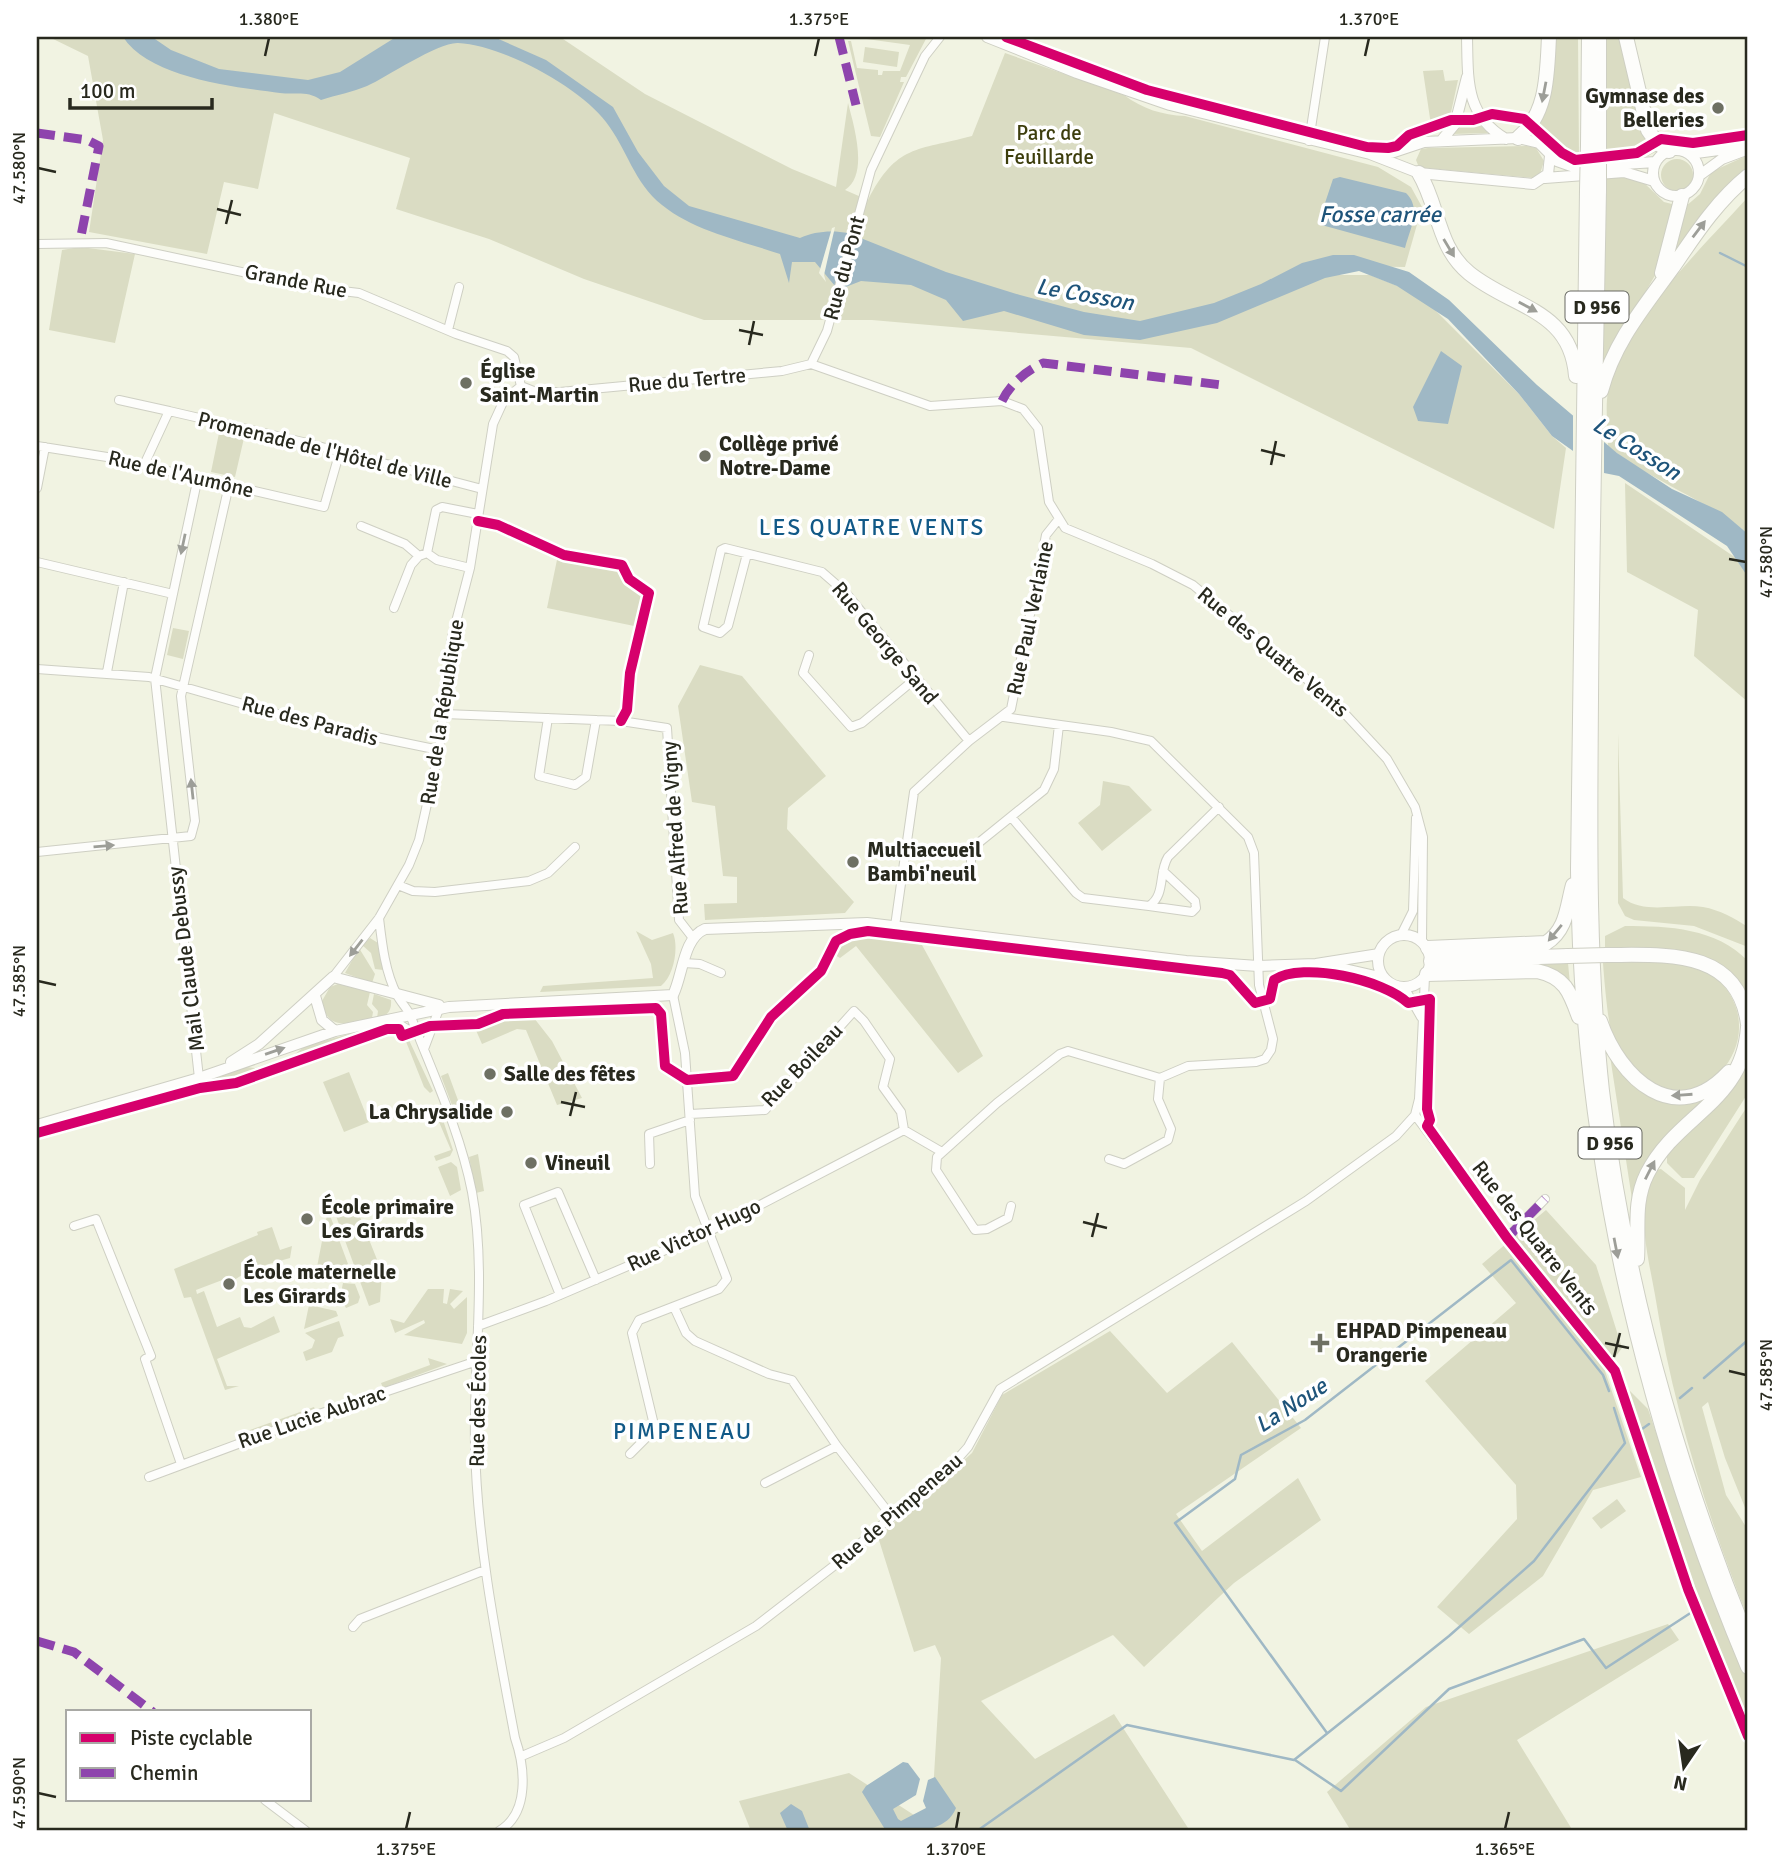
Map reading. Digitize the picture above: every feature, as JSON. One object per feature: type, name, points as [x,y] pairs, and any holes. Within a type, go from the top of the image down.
[{"type":"highway","points":[[1512,139],[1533,125],[1541,103],[1549,37]]},
{"type":"highway","name":"D 956","points":[[1588,37],[1594,145]]},
{"type":"highway","name":"D 956","points":[[1600,37],[1594,145],[1589,419],[1594,485],[1590,821],[1594,999],[1616,1190],[1636,1285],[1690,1483],[1748,1640]]},
{"type":"highway","points":[[1626,37],[1648,130],[1657,143],[1669,151]]},
{"type":"highway","name":"D 956","points":[[1415,171],[1430,194],[1439,231],[1458,262],[1484,284],[1544,316],[1562,334],[1574,360],[1589,419]]},
{"type":"highway","name":"D 956","points":[[1748,176],[1706,220],[1658,284],[1613,354],[1589,419],[1581,475],[1578,870],[1585,1035],[1605,1193],[1631,1315],[1696,1536],[1748,1667]]},
{"type":"highway","name":"D 956","points":[[1658,284],[1672,243],[1682,196]]},
{"type":"highway","name":"D 956","points":[[1427,960],[1546,943],[1559,932],[1563,924],[1578,870]]},
{"type":"highway","name":"D 956","points":[[1427,960],[1671,956],[1711,966],[1722,973],[1740,994],[1748,1025],[1748,1039],[1734,1079],[1667,1144],[1646,1177],[1636,1220],[1636,1285]]},
{"type":"highway","name":"D 956","points":[[1427,960],[1550,974],[1566,985],[1585,1035]]},
{"type":"highway","name":"D 956","points":[[1594,999],[1601,1024],[1623,1068],[1633,1080],[1668,1096],[1687,1096],[1712,1087],[1732,1069],[1748,1039]]},
{"type":"street","name":"Rue du Pont","points":[[811,364],[827,331],[871,170],[925,56],[940,37]]},
{"type":"street","points":[[988,37],[1115,87],[1217,117],[1370,154],[1415,171],[1525,185],[1545,178],[1624,172],[1654,181],[1662,192],[1682,196],[1694,189],[1700,175],[1722,159],[1748,148]]},
{"type":"street","points":[[1309,141],[1325,37]]},
{"type":"street","points":[[1467,37],[1468,75],[1479,118],[1512,139]]},
{"type":"street","points":[[1441,141],[1455,124],[1468,75]]},
{"type":"street","points":[[1370,154],[1394,152],[1424,142],[1512,139],[1539,144],[1550,156],[1574,167],[1656,162],[1669,151],[1689,154],[1748,148]]},
{"type":"street","points":[[1412,146],[1407,159],[1415,171]]},
{"type":"street","points":[[1689,154],[1698,163],[1700,175]]},
{"type":"street","points":[[1545,178],[1551,164],[1550,156]]},
{"type":"street","points":[[1654,181],[1656,162]]},
{"type":"street","name":"Grande Rue","points":[[37,244],[106,243],[317,288],[359,293],[507,351],[514,357],[521,386]]},
{"type":"street","points":[[448,330],[459,287]]},
{"type":"street","points":[[811,364],[930,405],[1002,401],[1024,409],[1038,428],[1049,502],[1058,520]]},
{"type":"street","name":"Rue du Tertre","points":[[521,386],[536,391],[560,392],[782,371],[811,364]]},
{"type":"street","name":"Rue de la République","points":[[333,977],[379,918],[398,885],[424,825],[439,750],[452,637],[470,568],[493,424],[504,400],[521,386]]},
{"type":"street","name":"Promenade de l'Hôtel de Ville","points":[[119,400],[340,452],[482,489]]},
{"type":"street","name":"Promenade de l'Hôtel de Ville","points":[[144,465],[169,411]]},
{"type":"street","points":[[37,488],[41,447]]},
{"type":"street","name":"Rue de l'Aumône","points":[[41,447],[144,465],[324,507],[340,452]]},
{"type":"street","name":"Mail Claude Debussy","points":[[198,477],[155,678],[199,1078]]},
{"type":"street","points":[[183,684],[229,485]]},
{"type":"street","points":[[394,608],[411,565],[423,554],[436,510],[442,508],[478,514]]},
{"type":"street","name":"Rue Paul Verlaine","points":[[895,926],[914,792],[970,741],[1004,717],[1014,701],[1046,535],[1058,520]]},
{"type":"street","name":"Rue des Quatre Vents","points":[[1058,520],[1065,528],[1082,537],[1152,564],[1193,585],[1219,603],[1362,729],[1401,780],[1416,812],[1423,837],[1427,960],[1421,1017],[1420,1085],[1415,1115],[1507,1238],[1615,1371]]},
{"type":"street","points":[[361,526],[437,560],[470,568]]},
{"type":"street","name":"Rue George Sand","points":[[747,554],[728,626],[720,633],[707,630],[702,623],[721,551],[725,548],[822,572],[835,581],[970,741]]},
{"type":"street","points":[[37,562],[173,594]]},
{"type":"street","points":[[107,672],[124,582]]},
{"type":"street","points":[[808,655],[803,673],[851,727],[862,723],[915,679]]},
{"type":"street","name":"Rue des Paradis","points":[[37,669],[107,672],[155,678],[313,724],[387,742],[439,750]]},
{"type":"street","name":"Mail Claude Debussy","points":[[172,840],[191,836],[195,821],[181,696],[183,684]]},
{"type":"street","points":[[444,714],[548,718],[596,720],[586,777],[575,785],[539,776],[548,718]]},
{"type":"street","points":[[1004,717],[1142,737],[1151,741],[1219,807],[1252,845],[1258,966],[1262,1002],[1273,1039],[1271,1050],[1265,1059],[1188,1066],[1160,1079],[1068,1051],[997,1103],[937,1157],[936,1170],[975,1230],[987,1229],[1008,1218],[1012,1206]]},
{"type":"street","name":"Rue Alfred de Vigny","points":[[596,720],[663,725],[668,733],[679,920],[694,938]]},
{"type":"street","points":[[971,872],[971,849],[1012,818],[1050,781],[1059,725]]},
{"type":"street","points":[[1149,906],[1159,896],[1168,856],[1219,807]]},
{"type":"street","name":"Rue des Quatre Vents","points":[[1401,935],[1413,911],[1416,812]]},
{"type":"street","points":[[1012,818],[1083,898],[1192,912],[1196,908],[1195,901],[1163,871]]},
{"type":"street","points":[[37,852],[172,840]]},
{"type":"street","points":[[398,885],[413,891],[435,892],[529,881],[548,873],[575,847]]},
{"type":"street","name":"Rue des Écoles","points":[[379,918],[384,952],[397,995],[410,1015],[424,1049],[457,1138],[472,1193],[478,1326],[475,1446],[485,1570],[515,1738],[522,1756],[519,1809],[515,1818],[499,1831]]},
{"type":"street","points":[[654,1429],[632,1333],[639,1320],[719,1289],[727,1279],[695,1196],[685,1053],[673,995],[684,962],[699,932],[717,928],[833,922],[895,926],[1186,961],[1258,966],[1316,964],[1379,954]]},
{"type":"street","points":[[1384,978],[1378,963],[1379,954],[1387,941],[1401,935],[1427,960],[1418,984],[1404,987]]},
{"type":"street","points":[[684,962],[700,964],[721,974]]},
{"type":"street","points":[[1316,964],[1354,969],[1404,987],[1421,1017]]},
{"type":"street","points":[[216,1071],[259,1044],[333,977],[444,1008]]},
{"type":"street","points":[[391,1019],[397,995]]},
{"type":"street","points":[[37,1125],[199,1078],[335,1031],[444,1008],[673,995]]},
{"type":"street","points":[[314,996],[322,1020],[335,1031]]},
{"type":"street","points":[[424,1049],[444,1008]]},
{"type":"street","name":"Rue Boileau","points":[[690,1117],[765,1111],[853,1011],[887,1052],[890,1066],[883,1087],[901,1112],[904,1130]]},
{"type":"street","name":"Rue des Écoles","points":[[391,1019],[416,1035]]},
{"type":"street","points":[[1109,1159],[1124,1164],[1168,1140],[1171,1129],[1158,1099],[1160,1079]]},
{"type":"street","name":"Rue de Pimpeneau","points":[[522,1756],[564,1738],[756,1626],[835,1566],[968,1447],[1000,1389],[1281,1218],[1395,1136],[1415,1115]]},
{"type":"street","points":[[650,1164],[649,1134],[690,1117]]},
{"type":"street","points":[[904,1130],[942,1152]]},
{"type":"street","name":"Rue Victor Hugo","points":[[478,1326],[560,1295],[710,1231],[904,1130]]},
{"type":"street","points":[[560,1295],[524,1205],[558,1192],[596,1280]]},
{"type":"street","points":[[1507,1238],[1545,1199]]},
{"type":"street","points":[[74,1226],[96,1219],[151,1356],[145,1359],[181,1464]]},
{"type":"street","points":[[674,1307],[686,1333],[695,1341],[769,1374],[792,1380],[837,1446],[892,1517]]},
{"type":"street","name":"Rue Lucie Aubrac","points":[[149,1477],[477,1361]]},
{"type":"street","points":[[630,1454],[654,1429],[680,1430]]},
{"type":"street","points":[[765,1483],[837,1446]]},
{"type":"street","points":[[353,1628],[360,1619],[485,1570]]},
{"type":"street","points":[[266,1801],[306,1831]]},
{"type":"green space","name":"Parc de Feuillarde","points":[[49,37],[560,37],[645,94],[792,169],[836,187],[848,103],[856,137],[858,162],[852,183],[845,190],[868,200],[878,182],[899,159],[922,148],[972,136],[1005,53],[1124,95],[1153,110],[1378,167],[1411,187],[1422,207],[1405,267],[1339,266],[1300,275],[1370,275],[1420,295],[1519,394],[1552,436],[1566,448],[1554,529],[1191,348],[872,320],[704,320],[584,279],[489,239],[396,209],[410,158],[274,113],[258,189],[224,182],[207,254],[89,232],[103,140],[88,56]]},
{"type":"green space","points":[[852,37],[927,37],[906,77],[901,77],[900,82],[904,82],[880,137],[871,136],[848,41],[851,41],[857,68],[878,70],[878,75],[882,75],[883,71],[900,71],[910,45]]},
{"type":"green space","points":[[1554,37],[1578,37],[1579,157],[1563,151],[1539,125],[1545,106]]},
{"type":"green space","points":[[1606,37],[1621,37],[1659,150],[1648,156],[1607,159]]},
{"type":"green space","points":[[865,47],[899,52],[897,67],[863,62]]},
{"type":"green space","points":[[1443,70],[1445,81],[1458,80],[1450,117],[1431,125],[1423,71]]},
{"type":"green space","points":[[1477,122],[1488,133],[1452,134],[1459,123]]},
{"type":"green space","points":[[1428,148],[1536,148],[1544,161],[1540,174],[1534,178],[1425,168],[1418,165],[1416,160],[1421,149]]},
{"type":"green space","points":[[1748,155],[1748,171],[1672,257],[1685,207],[1700,194],[1711,172]]},
{"type":"green space","points":[[1677,159],[1688,164],[1693,175],[1688,186],[1677,191],[1666,186],[1661,175],[1666,164]]},
{"type":"green space","points":[[1607,176],[1641,180],[1664,202],[1676,205],[1657,272],[1600,370]]},
{"type":"green space","points":[[1748,197],[1748,534],[1714,510],[1642,470],[1608,446],[1607,412],[1608,392],[1617,365],[1647,313],[1687,263]]},
{"type":"green space","points":[[80,247],[135,254],[115,343],[49,330],[62,250]]},
{"type":"green space","points":[[219,433],[244,438],[235,477],[211,472]]},
{"type":"green space","points":[[1625,483],[1748,566],[1748,702],[1694,656],[1698,610],[1627,572]]},
{"type":"green space","points":[[558,555],[622,567],[629,582],[647,594],[639,627],[547,608]]},
{"type":"green space","points":[[173,628],[189,631],[183,659],[167,655]]},
{"type":"green space","points":[[700,665],[742,676],[826,776],[788,808],[787,829],[854,902],[845,913],[705,920],[704,904],[737,903],[737,877],[723,876],[715,806],[692,802],[678,706]]},
{"type":"green space","points":[[1618,733],[1623,898],[1641,906],[1693,906],[1721,912],[1748,927],[1748,947],[1694,926],[1634,920],[1625,916],[1618,903]]},
{"type":"green space","points":[[1103,781],[1129,786],[1152,810],[1102,851],[1078,823],[1100,805]]},
{"type":"green space","points":[[1625,926],[1675,928],[1707,935],[1721,942],[1748,961],[1748,995],[1736,977],[1704,956],[1666,949],[1605,949],[1605,936]]},
{"type":"green space","points":[[845,928],[922,945],[983,1056],[958,1073],[856,946],[840,958],[825,949]]},
{"type":"green space","points":[[636,931],[652,940],[673,933],[674,961],[661,986],[540,992],[543,986],[653,978],[651,964]]},
{"type":"green space","points":[[370,938],[378,943],[383,970],[375,969],[371,953],[362,945]]},
{"type":"green space","points":[[359,948],[375,974],[372,983],[345,973]]},
{"type":"green space","points":[[1641,961],[1679,964],[1703,971],[1718,980],[1733,999],[1739,1024],[1737,1042],[1731,1058],[1720,1073],[1706,1084],[1689,1090],[1671,1091],[1646,1081],[1615,1047],[1603,963]]},
{"type":"green space","points":[[1568,963],[1570,984],[1557,973],[1451,967]]},
{"type":"green space","points":[[338,984],[370,992],[367,1005],[373,1012],[372,1018],[340,1023],[328,1017],[322,1001],[330,987]]},
{"type":"green space","points":[[374,994],[391,1000],[388,1012],[377,1018],[378,1011],[372,1004]]},
{"type":"green space","points":[[534,1018],[552,1041],[582,1098],[557,1105],[526,1030],[517,1029],[482,1044],[475,1028],[504,1019]]},
{"type":"green space","points":[[374,1027],[373,1031],[238,1079],[217,1078],[246,1067],[255,1068],[294,1055],[305,1046]]},
{"type":"green space","points":[[408,1038],[433,1091],[430,1093],[424,1087],[405,1039]]},
{"type":"green space","points":[[1610,1056],[1662,1098],[1715,1089],[1663,1144],[1634,1212]]},
{"type":"green space","points":[[1748,1060],[1748,1093],[1694,1178],[1682,1178],[1667,1163],[1667,1152],[1723,1098]]},
{"type":"green space","points":[[349,1072],[369,1122],[344,1132],[323,1082]]},
{"type":"green space","points":[[448,1073],[462,1111],[455,1113],[441,1076]]},
{"type":"green space","points":[[1748,1105],[1748,1515],[1725,1458],[1708,1402],[1702,1407],[1726,1495],[1748,1530],[1748,1618],[1718,1539],[1681,1419],[1662,1337],[1649,1264],[1644,1215],[1649,1184],[1656,1170],[1661,1169],[1685,1188],[1685,1210],[1700,1180]]},
{"type":"green space","points":[[441,1114],[453,1150],[450,1156],[436,1161],[434,1156],[451,1150],[436,1115]]},
{"type":"green space","points":[[478,1154],[484,1191],[476,1193],[469,1157]]},
{"type":"green space","points":[[451,1162],[457,1167],[461,1190],[450,1196],[438,1167]]},
{"type":"green space","points":[[356,1207],[382,1272],[380,1302],[369,1306],[336,1216]]},
{"type":"green space","points":[[328,1210],[348,1264],[328,1270],[317,1267]]},
{"type":"green space","points":[[1546,1210],[1596,1265],[1622,1348],[1605,1371],[1641,1477],[1593,1490],[1543,1576],[1469,1634],[1437,1607],[1517,1519],[1516,1485],[1425,1381],[1516,1303],[1482,1264]]},
{"type":"green space","points":[[272,1227],[280,1250],[292,1246],[290,1258],[262,1266],[259,1273],[242,1275],[228,1284],[225,1279],[196,1290],[197,1294],[204,1291],[217,1327],[240,1317],[244,1327],[251,1328],[274,1316],[280,1332],[217,1359],[227,1386],[239,1386],[225,1390],[191,1297],[184,1298],[174,1269]]},
{"type":"green space","points":[[343,1283],[355,1284],[360,1297],[358,1303],[346,1308],[340,1297]]},
{"type":"green space","points":[[428,1289],[444,1289],[443,1303],[447,1304],[450,1289],[463,1291],[450,1304],[454,1309],[467,1297],[467,1333],[462,1344],[404,1335],[425,1323],[424,1320],[395,1333],[390,1319],[404,1323]]},
{"type":"green space","points":[[309,1305],[336,1311],[338,1316],[304,1329]]},
{"type":"green space","points":[[339,1321],[344,1336],[338,1338],[332,1352],[306,1361],[303,1352],[312,1348],[315,1340],[305,1333]]},
{"type":"green space","points":[[1110,1331],[1167,1393],[1232,1342],[1301,1428],[1176,1514],[1202,1551],[1298,1478],[1321,1520],[1234,1583],[1144,1667],[1113,1635],[981,1701],[1035,1759],[1114,1714],[1190,1831],[751,1831],[739,1801],[849,1773],[931,1826],[941,1658],[935,1645],[914,1652],[878,1537],[972,1453],[1002,1395]]},
{"type":"green space","points":[[428,1358],[447,1364],[383,1388],[381,1383],[430,1365]]},
{"type":"green space","points":[[1620,1381],[1648,1409],[1693,1542],[1748,1681],[1748,1723],[1701,1612]]},
{"type":"green space","points":[[314,1407],[316,1412],[251,1434],[250,1430]]},
{"type":"green space","points":[[1617,1499],[1626,1511],[1601,1529],[1592,1518]]},
{"type":"green space","points":[[1668,1624],[1679,1640],[1517,1740],[1573,1831],[1351,1831],[1327,1792],[1426,1707]]},
{"type":"water","points":[[123,37],[152,37],[171,50],[219,69],[308,80],[340,72],[396,37],[494,37],[546,60],[613,107],[638,152],[664,186],[689,206],[800,238],[824,232],[848,233],[946,272],[1084,312],[1140,321],[1214,303],[1261,284],[1302,263],[1333,255],[1354,255],[1409,272],[1449,300],[1537,385],[1617,453],[1672,489],[1722,512],[1748,534],[1748,577],[1727,546],[1619,476],[1604,473],[1552,436],[1519,394],[1448,319],[1397,286],[1359,271],[1325,278],[1217,323],[1140,340],[1084,335],[1004,311],[963,321],[946,300],[911,285],[861,281],[843,288],[835,286],[815,262],[792,262],[789,283],[780,254],[703,229],[662,205],[644,187],[613,132],[594,109],[578,95],[539,70],[496,51],[458,43],[449,44],[367,86],[321,100],[306,94],[280,93],[217,83],[172,71],[136,51]]},
{"type":"water","name":"Fosse carrée","points":[[1340,177],[1406,193],[1411,199],[1414,212],[1405,248],[1318,224],[1333,179]]},
{"type":"water","points":[[1441,351],[1462,366],[1448,424],[1418,421],[1413,407]]},
{"type":"water","points":[[903,1762],[908,1763],[920,1779],[916,1795],[893,1809],[898,1819],[901,1821],[926,1808],[923,1801],[928,1780],[935,1777],[956,1808],[944,1823],[926,1830],[886,1831],[862,1792],[866,1786]]},
{"type":"water","points":[[791,1804],[802,1811],[810,1831],[788,1831],[780,1813]]},
{"type":"pier","points":[[835,227],[824,275],[826,282],[819,273],[832,228]]},
{"type":"pier","points":[[1573,412],[1604,438],[1604,477],[1573,457]]},
{"type":"waterway","points":[[1720,253],[1748,267]]},
{"type":"waterway","name":"La Noue","points":[[1327,1733],[1175,1523],[1235,1479],[1241,1455],[1305,1420],[1511,1260],[1603,1375],[1609,1391]]},
{"type":"waterway","name":"La Noue","points":[[1704,1378],[1748,1340]]},
{"type":"waterway","name":"La Noue","points":[[1680,1398],[1692,1388]]},
{"type":"waterway","name":"La Noue","points":[[977,1831],[1127,1725],[1294,1760],[1449,1636],[1534,1561],[1625,1443],[1614,1408]]},
{"type":"waterway","name":"La Noue","points":[[1642,1429],[1649,1424]]},
{"type":"waterway","points":[[1295,1760],[1341,1791],[1449,1689],[1584,1639],[1606,1668],[1692,1612]]},
{"type":"marked path","points":[[839,37],[856,105]]},
{"type":"marked path","points":[[37,133],[87,140],[99,146],[80,241]]},
{"type":"marked path","points":[[1002,401],[1019,379],[1043,363],[1222,385]]},
{"type":"marked path","points":[[1507,1238],[1545,1199]]},
{"type":"marked path","points":[[37,1641],[74,1652],[150,1710]]},
{"type":"cycle path","points":[[1006,37],[1147,90],[1367,147],[1397,146],[1409,135],[1451,120],[1473,120],[1492,114],[1524,119],[1562,153],[1575,160],[1637,153],[1661,139],[1693,143],[1748,135]]},
{"type":"cycle path","points":[[478,521],[498,525],[564,555],[622,565],[629,579],[649,593],[630,673],[627,710],[621,721]]},
{"type":"cycle path","points":[[37,1133],[200,1088],[236,1083],[387,1029],[399,1029],[402,1036],[430,1026],[478,1024],[503,1014],[656,1008],[661,1014],[665,1066],[687,1080],[733,1076],[771,1017],[821,971],[836,941],[850,934],[868,931],[1222,973],[1230,975],[1255,1003],[1270,999],[1274,980],[1304,972],[1363,981],[1381,987],[1408,1003],[1430,999],[1427,1109],[1430,1120],[1427,1126],[1507,1238],[1615,1371],[1688,1589],[1748,1736]]},
{"type":"place","name":"Gymnase des Belleries","points":[[1718,108]]},
{"type":"place","name":"Église Saint-Martin","points":[[466,383]]},
{"type":"place","name":"Collège privé Notre-Dame","points":[[705,456]]},
{"type":"place","name":"Multiaccueil Bambi'neuil","points":[[853,862]]},
{"type":"place","name":"Salle des fêtes","points":[[490,1074]]},
{"type":"place","name":"La Chrysalide","points":[[507,1112]]},
{"type":"place","name":"Vineuil","points":[[531,1163]]},
{"type":"place","name":"École primaire Les Girards","points":[[307,1219]]},
{"type":"place","name":"École maternelle Les Girards","points":[[229,1284]]},
{"type":"place","name":"EHPAD Pimpeneau Orangerie","points":[[1320,1343]]},
{"type":"district","name":"LES QUATRE VENTS","points":[[872,527]]},
{"type":"district","name":"PIMPENEAU","points":[[683,1431]]},
{"type":"water label","name":"Le Cosson","points":[[1085,294]]},
{"type":"water label","name":"Le Cosson","points":[[1637,448]]}]
